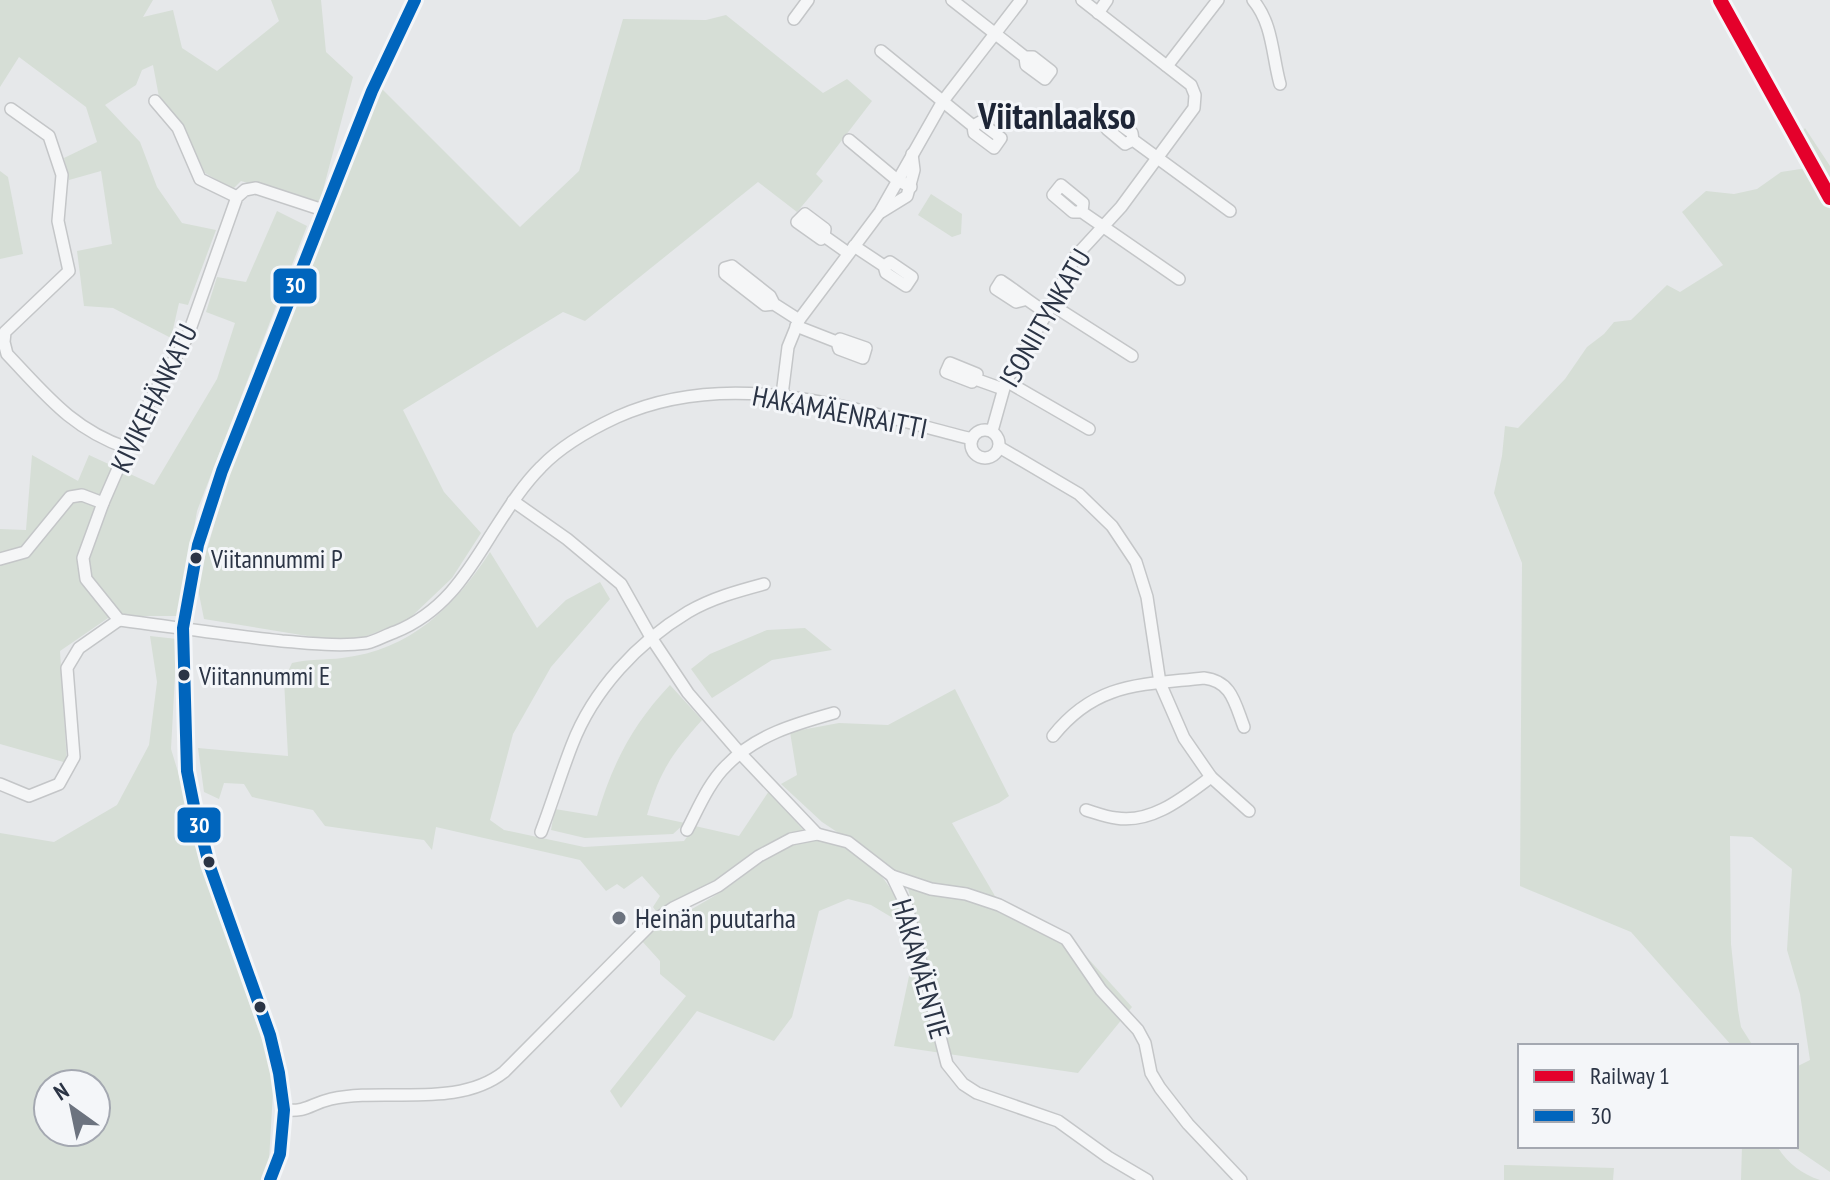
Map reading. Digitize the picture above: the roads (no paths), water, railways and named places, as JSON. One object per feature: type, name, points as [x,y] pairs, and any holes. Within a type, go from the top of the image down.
[{"type":"street","points":[[270,1180],[280,1154],[284,1110],[279,1073],[270,1035],[209,864],[194,806],[185,740],[183,628],[198,545],[222,471],[372,91],[415,0]]},
{"type":"street","points":[[794,19],[808,0]]},
{"type":"street","points":[[952,0],[1025,57]]},
{"type":"street","points":[[782,395],[788,347],[798,323],[880,212],[943,101],[1021,0]]},
{"type":"street","points":[[1082,0],[1167,66],[1218,0]]},
{"type":"street","points":[[1098,13],[1107,0]]},
{"type":"street","points":[[1253,0],[1260,8],[1272,38],[1273,61],[1280,84]]},
{"type":"street","points":[[881,51],[973,126]]},
{"type":"street","name":"ISONIITYNKATU","points":[[992,431],[1004,385],[1050,309],[1075,257],[1121,207],[1194,108],[1195,95],[1191,85],[1167,66]]},
{"type":"street","points":[[155,101],[178,128],[200,179],[237,197],[245,190],[256,188],[326,211]]},
{"type":"street","points":[[11,109],[49,136],[62,175],[58,221],[69,271],[5,332],[7,354],[64,415],[103,440],[127,448]]},
{"type":"street","points":[[849,140],[897,180],[911,187]]},
{"type":"street","points":[[1133,140],[1230,211]]},
{"type":"street","points":[[880,212],[907,196],[911,187],[912,154]]},
{"type":"street","name":"KIVIKEHÄNKATU","points":[[119,620],[86,579],[83,558],[127,448],[153,395],[187,338],[237,197]]},
{"type":"street","points":[[1082,212],[1179,279]]},
{"type":"street","points":[[824,236],[884,266]]},
{"type":"street","points":[[748,285],[770,296],[774,304],[798,323],[837,342]]},
{"type":"street","points":[[1024,300],[1050,309],[1132,356]]},
{"type":"street","points":[[975,379],[1004,385],[1089,429]]},
{"type":"street","name":"HAKAMÄENRAITTI","points":[[183,628],[319,644],[368,643],[412,625],[439,606],[463,580],[513,501],[541,467],[559,450],[638,408],[697,394],[727,391],[782,395],[837,405],[972,439]]},
{"type":"street","points":[[982,430],[992,431],[998,438],[999,447],[990,457],[981,457],[972,448],[972,439],[982,430]]},
{"type":"street","points":[[999,447],[1079,494],[1112,526],[1136,562],[1147,597],[1160,683],[1184,738],[1211,777],[1249,811]]},
{"type":"street","points":[[0,559],[25,552],[70,497],[82,495],[103,503]]},
{"type":"street","points":[[513,501],[567,539],[621,584],[688,693],[817,834]]},
{"type":"street","points":[[541,832],[573,743],[597,697],[632,656],[689,612],[725,595],[764,584]]},
{"type":"street","points":[[0,784],[29,796],[59,784],[74,757],[67,668],[79,648],[119,620],[183,628]]},
{"type":"street","points":[[1053,736],[1064,722],[1110,691],[1204,678],[1217,679],[1231,694],[1244,727]]},
{"type":"street","points":[[687,830],[724,766],[751,744],[788,726],[834,713]]},
{"type":"street","points":[[1086,810],[1133,819],[1160,811],[1211,777]]},
{"type":"street","points":[[284,1110],[301,1112],[331,1099],[439,1094],[488,1084],[504,1072],[655,920],[718,886],[759,856],[791,839],[817,834]]},
{"type":"street","name":"HAKAMÄENTIE","points":[[817,834],[848,842],[892,876],[907,907],[947,1064],[963,1084],[977,1093],[1058,1121],[1147,1180]]},
{"type":"street","points":[[892,876],[999,905],[1066,939],[1101,990],[1138,1030],[1145,1043],[1151,1073],[1160,1088],[1188,1124],[1241,1180]]},
{"type":"rail line","name":"1","points":[[1720,0],[1830,198]]},
{"type":"place","name":"Viitannummi P","points":[[196,558]]},
{"type":"place","name":"Viitannummi E","points":[[184,675]]},
{"type":"place","name":"Heinän puutarha","points":[[619,918]]},
{"type":"district","name":"Viitanlaakso","points":[[1057,116]]}]
